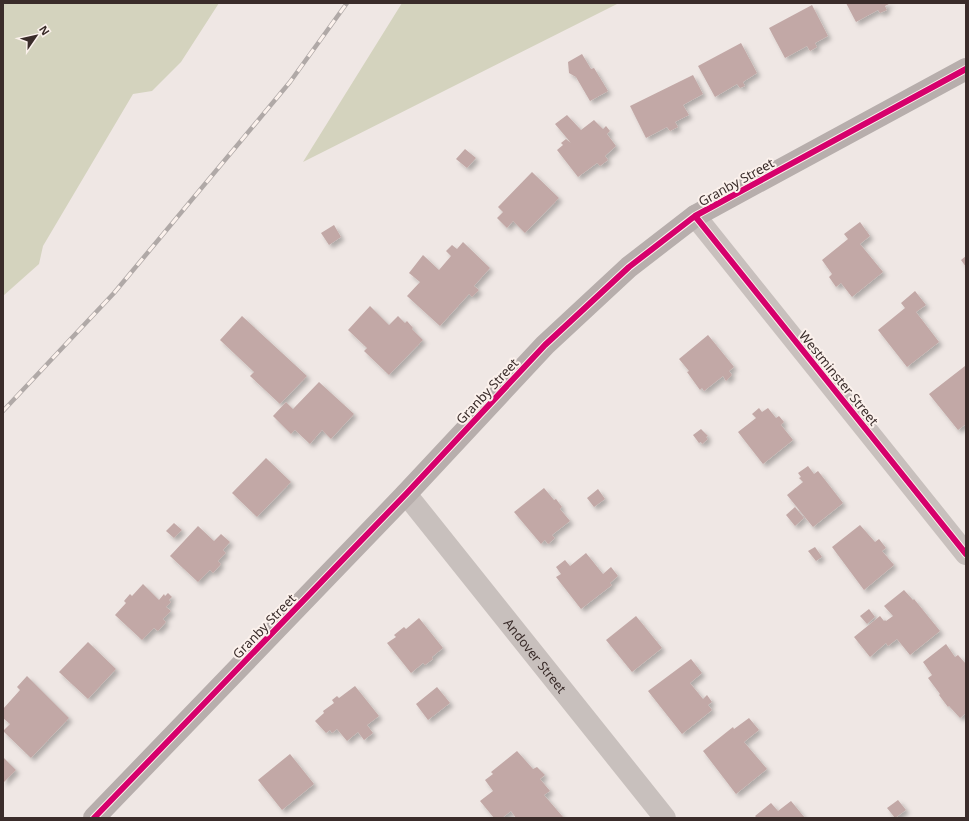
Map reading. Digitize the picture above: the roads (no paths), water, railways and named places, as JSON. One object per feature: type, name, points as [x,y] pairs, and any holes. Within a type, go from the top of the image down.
[{"type":"main road","name":"Granby Street","points":[[94,818],[406,494],[545,345],[629,267],[696,216],[966,69]]},
{"type":"street","name":"Westminster Street","points":[[696,216],[966,554]]},
{"type":"street","name":"Andover Street","points":[[406,494],[665,818]]},
{"type":"railway","points":[[3,411],[114,293],[290,82],[347,3]]}]
